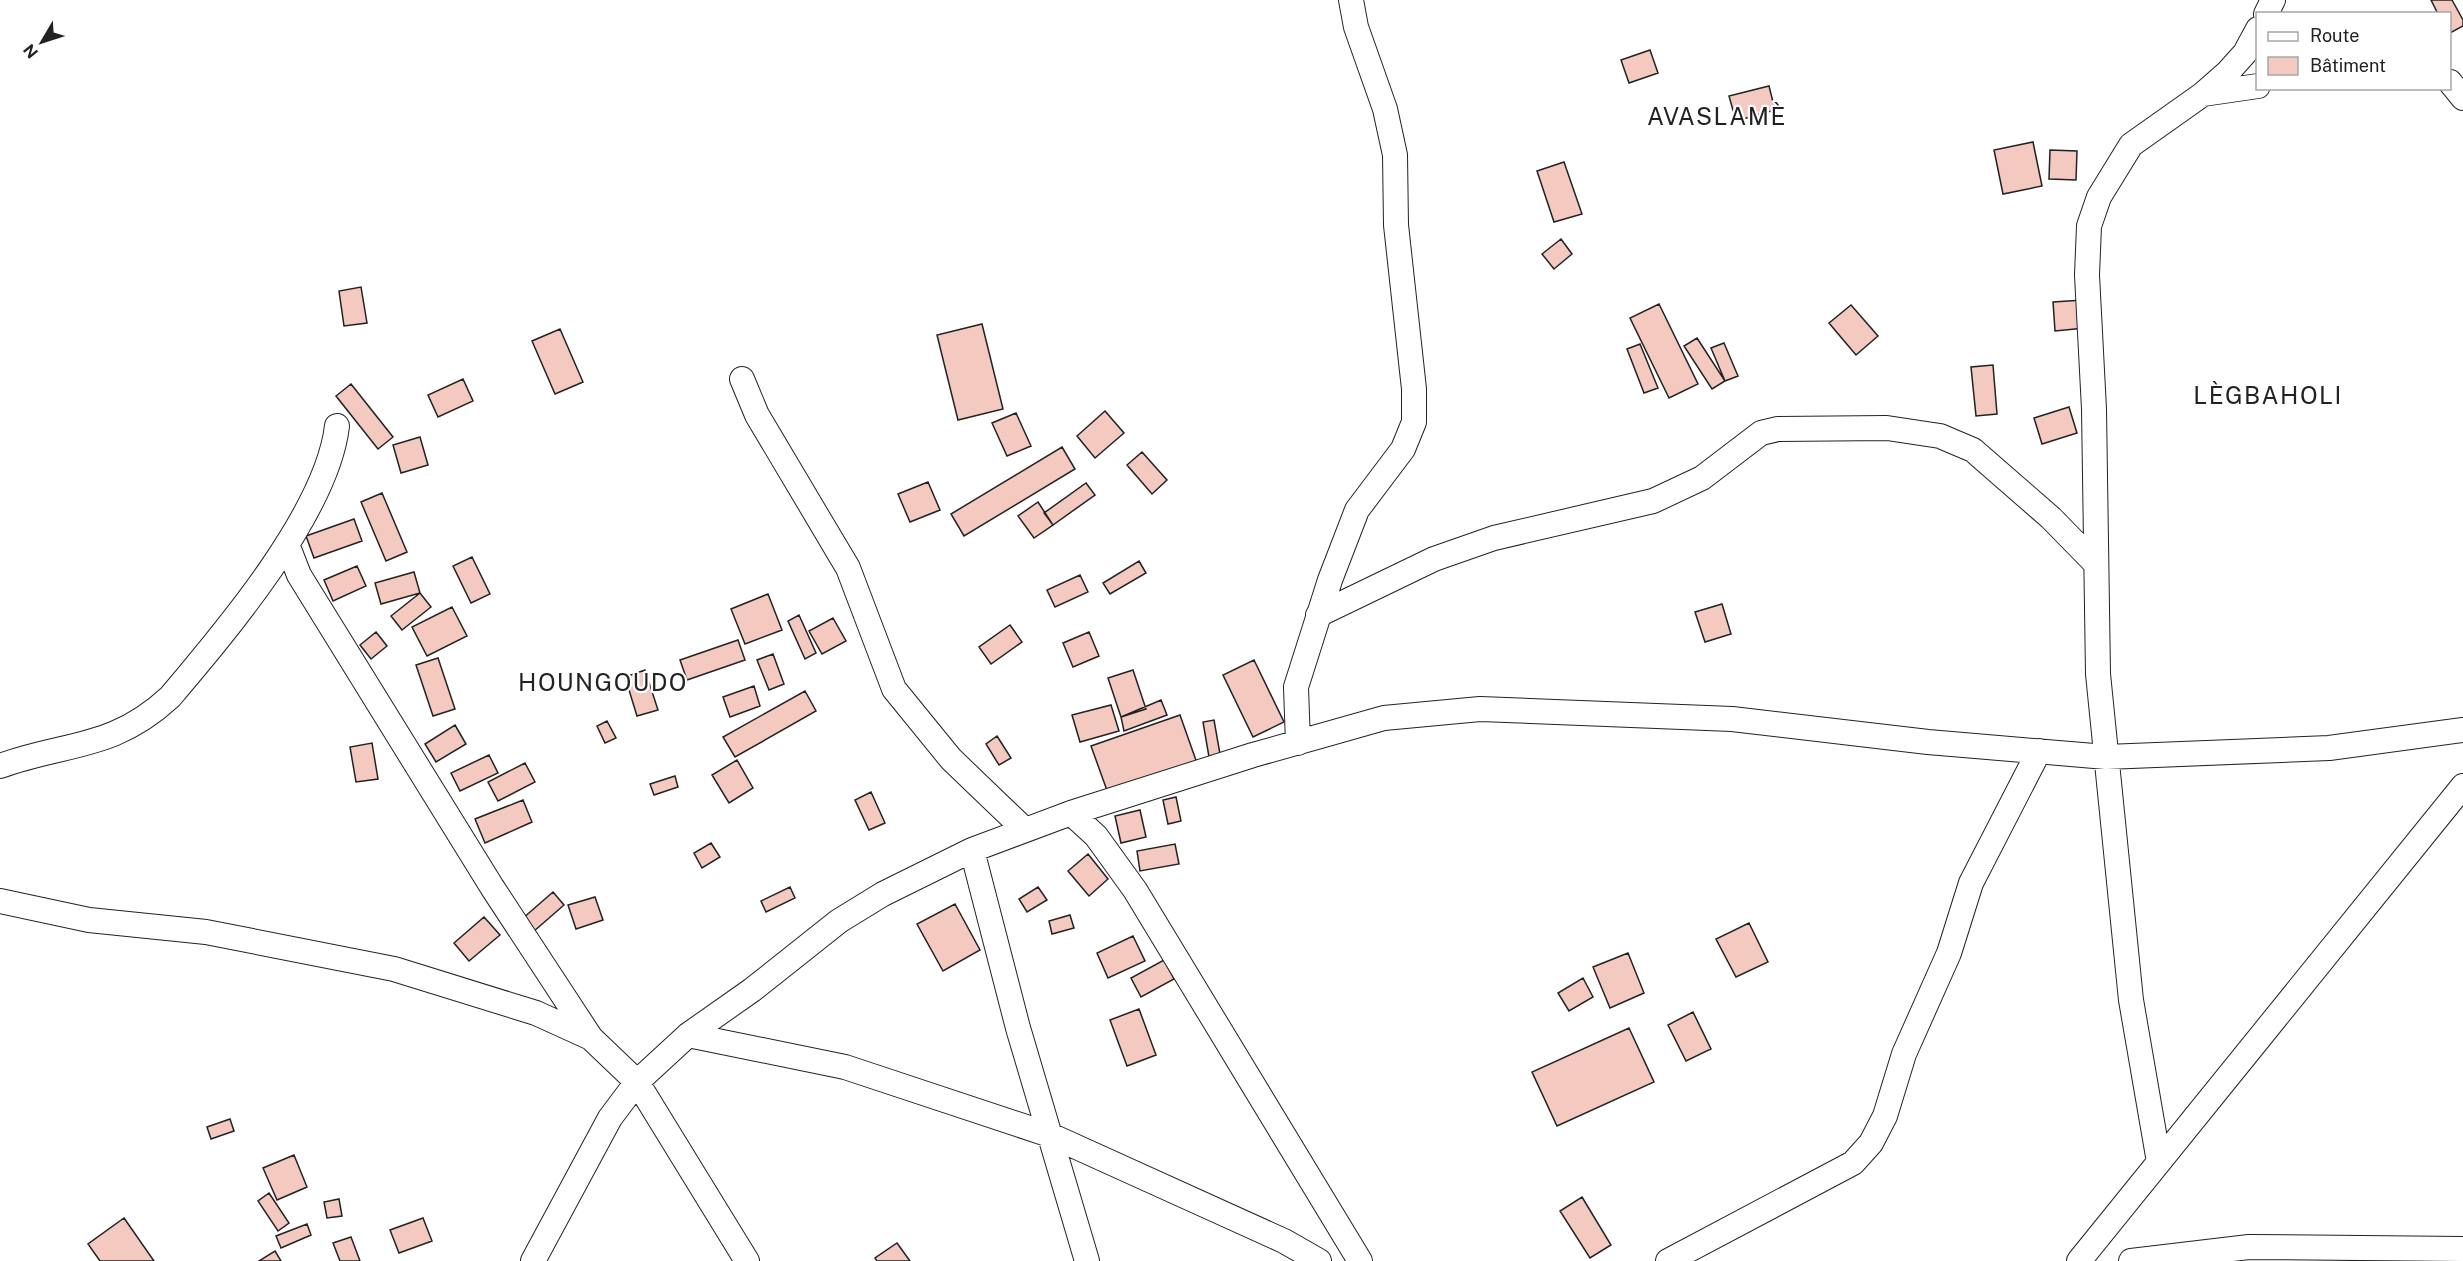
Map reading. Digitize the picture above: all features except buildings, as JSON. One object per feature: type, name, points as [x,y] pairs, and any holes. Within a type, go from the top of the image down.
[{"type":"street","points":[[1298,743],[1296,687],[1318,615],[1357,510],[1403,449],[1414,422],[1414,389],[1396,225],[1395,155],[1385,109],[1356,27],[1351,0]]},
{"type":"street","points":[[2159,1162],[2131,1000],[2098,674],[2094,409],[2088,274],[2089,226],[2099,197],[2130,145],[2202,94],[2228,72],[2245,53],[2256,33]]},
{"type":"street","points":[[2451,83],[2463,98]]},
{"type":"street","points":[[2202,94],[2256,87]]},
{"type":"street","points":[[742,379],[757,415],[848,568],[894,690],[951,759],[1025,830]]},
{"type":"street","points":[[0,766],[98,742],[152,714],[197,665],[287,544],[317,488],[334,447],[337,426]]},
{"type":"street","points":[[1318,615],[1434,559],[1494,538],[1653,501],[1702,478],[1761,433],[1778,429],[1887,428],[1940,436],[1965,446],[1973,450],[2042,511],[2096,564]]},
{"type":"street","points":[[287,544],[299,575],[486,877],[591,1038],[637,1082],[747,1261]]},
{"type":"street","points":[[533,1261],[610,1118],[637,1082],[688,1035],[752,990],[839,921],[884,894],[972,850],[1025,830],[1071,813],[1384,718],[1480,709],[1732,719],[1928,742],[2106,757],[2330,748],[2463,730]]},
{"type":"street","points":[[1668,1261],[1853,1164],[1871,1143],[1885,1116],[1904,1054],[1949,953],[1971,883],[2039,751]]},
{"type":"street","points":[[2079,1261],[2463,786]]},
{"type":"street","points":[[1071,813],[1096,836],[1135,890],[1360,1261]]},
{"type":"street","points":[[972,850],[1018,1028],[1087,1261]]},
{"type":"street","points":[[0,901],[89,920],[206,932],[394,969],[536,1013],[591,1038]]},
{"type":"street","points":[[688,1035],[845,1066],[1050,1134],[1284,1240],[1319,1261]]},
{"type":"street","points":[[2131,1261],[2249,1247],[2463,1249]]},
{"type":"district","name":"AVASLAMÈ","points":[[1717,116]]},
{"type":"district","name":"LÈGBAHOLI","points":[[2268,395]]},
{"type":"district","name":"HOUNGOUDO","points":[[603,682]]}]
